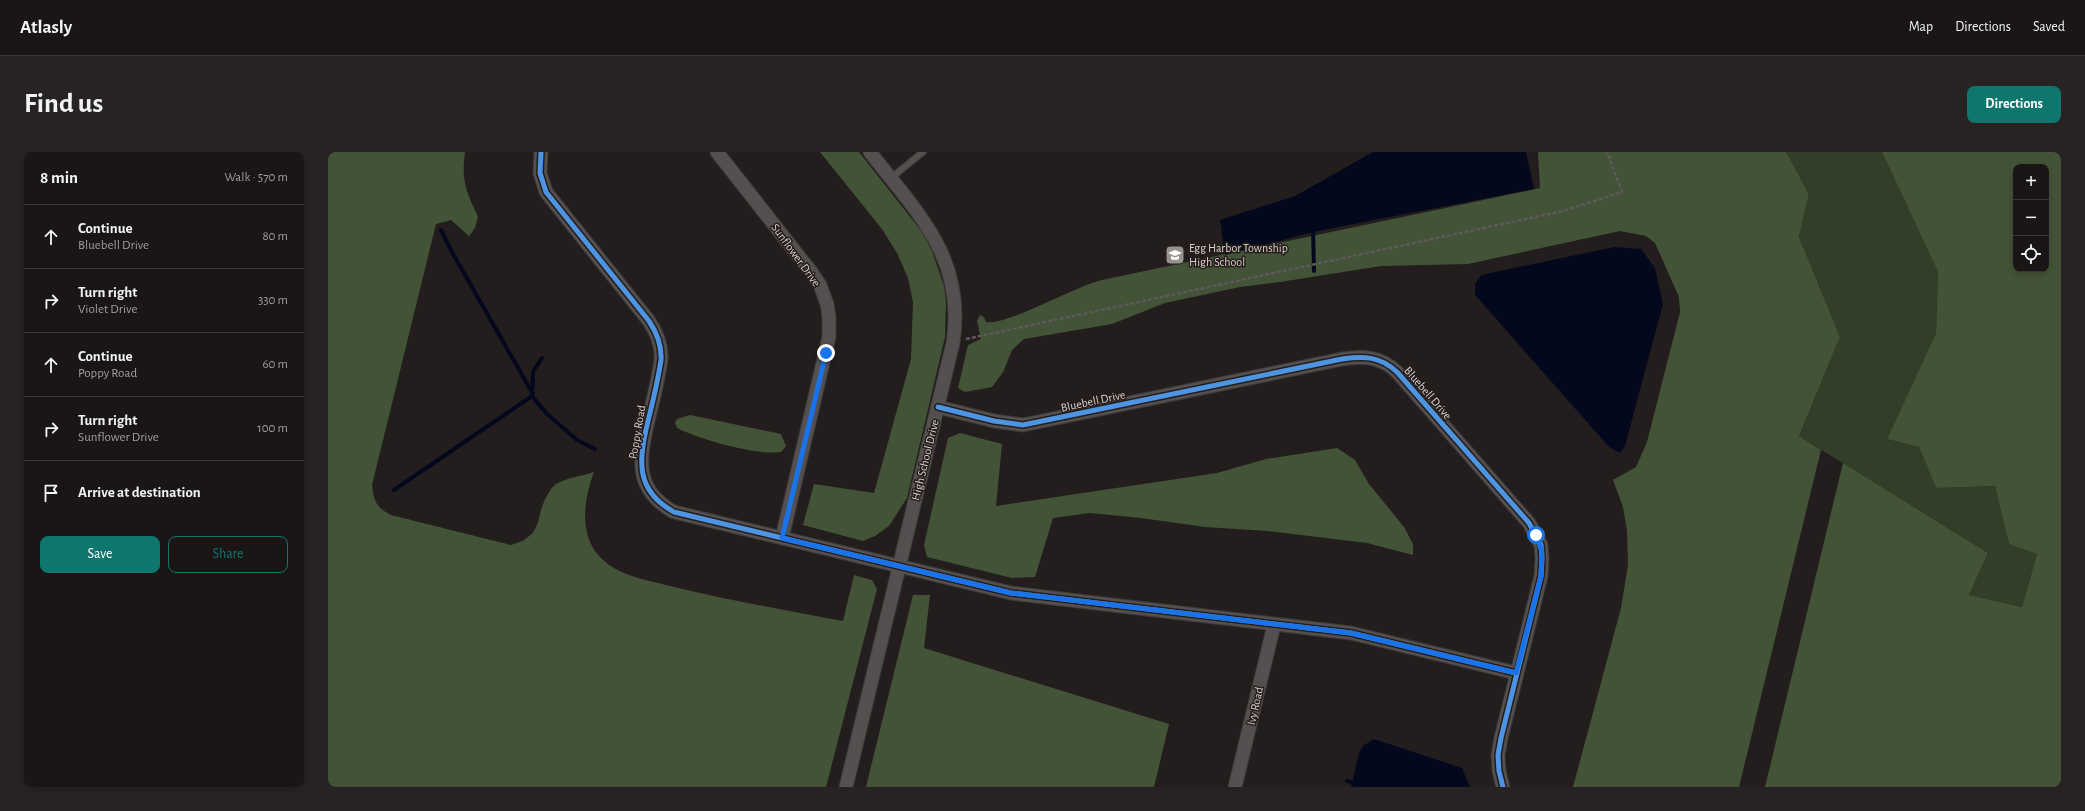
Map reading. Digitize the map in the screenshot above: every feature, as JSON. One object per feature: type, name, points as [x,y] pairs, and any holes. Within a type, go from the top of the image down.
[{"type":"street","name":"Poppy Road","points":[[541,152],[540,173],[546,192],[649,321],[658,336],[662,360],[640,458],[641,471],[649,490],[662,504],[680,514],[1011,593],[1351,633],[1516,673]]},
{"type":"street","name":"Sunflower Drive","points":[[717,152],[812,273],[823,292],[829,317],[826,353],[782,538]]},
{"type":"street","name":"High School Drive","points":[[846,787],[938,407],[954,333],[955,309],[953,287],[944,257],[934,236],[870,152]]},
{"type":"street","name":"Bluebell Drive","points":[[938,407],[994,421],[1023,425],[1342,359],[1363,356],[1386,363],[1397,372],[1529,523],[1541,546],[1541,576],[1516,673],[1498,755],[1499,771],[1504,787]]},
{"type":"street","name":"Ivy Road","points":[[1235,787],[1274,625]]},
{"type":"lane","points":[[890,178],[923,152]]},
{"type":"path","points":[[966,339],[1563,211],[1622,192],[1607,152]]},
{"type":"green space","points":[[328,152],[465,152],[464,178],[470,200],[478,217],[475,228],[469,236],[451,220],[436,224],[372,485],[375,500],[379,506],[391,515],[511,545],[530,536],[535,530],[545,500],[551,489],[556,484],[564,480],[594,472],[590,482],[585,516],[589,539],[601,558],[616,569],[625,573],[652,582],[713,596],[843,621],[854,575],[872,580],[877,589],[826,787],[328,787]]},
{"type":"green space","points":[[820,152],[859,152],[922,232],[932,251],[944,286],[946,302],[945,337],[907,498],[889,526],[875,536],[863,541],[803,525],[814,484],[874,493],[911,359],[913,302],[908,278],[897,253],[882,229]]},
{"type":"green space","points":[[1538,152],[1786,152],[1809,194],[1799,237],[1840,337],[1799,436],[1821,450],[1739,787],[1573,787],[1621,608],[1628,565],[1627,531],[1623,507],[1613,480],[1636,467],[1647,442],[1680,312],[1679,297],[1655,243],[1646,236],[1620,231],[1468,264],[1381,266],[1240,287],[1165,303],[1112,324],[1024,339],[1012,350],[1003,372],[992,387],[965,392],[958,388],[968,345],[981,339],[977,321],[980,315],[984,317],[986,322],[996,322],[1025,312],[1102,280],[1540,188]]},
{"type":"green space","points":[[1786,152],[1882,152],[1938,272],[1936,333],[1887,439],[1919,447],[1936,488],[1995,486],[2009,544],[2037,554],[2022,607],[1969,595],[1988,553],[1799,436],[1840,337],[1799,237],[1809,194]]},
{"type":"green space","points":[[1882,152],[2058,152],[2061,158],[2061,787],[1765,787],[1843,463],[1988,553],[1969,595],[2022,607],[2037,554],[2009,544],[1995,486],[1936,488],[1919,447],[1887,439],[1936,333],[1938,272]]},
{"type":"green space","points":[[690,415],[781,434],[786,446],[781,452],[771,453],[743,449],[699,437],[677,428],[675,423],[677,419]]},
{"type":"green space","points":[[960,433],[1002,444],[996,506],[1217,473],[1266,459],[1337,448],[1355,460],[1369,484],[1404,527],[1413,544],[1413,555],[1367,543],[1268,531],[1205,527],[1090,513],[1053,518],[1035,577],[1012,578],[927,557],[924,545],[948,438]]},
{"type":"green space","points":[[913,595],[930,595],[924,648],[1169,724],[1154,787],[866,787]]},
{"type":"water","points":[[1373,152],[1526,152],[1534,189],[1313,232],[1225,255],[1220,220],[1295,196]]},
{"type":"water","points":[[1614,247],[1641,249],[1655,268],[1663,304],[1625,446],[1620,453],[1609,447],[1475,295],[1475,284],[1481,275]]},
{"type":"water","points":[[1374,739],[1462,768],[1470,787],[1351,787],[1359,753],[1363,746]]},
{"type":"waterway","points":[[1313,228],[1314,271]]},
{"type":"waterway","points":[[441,230],[533,394]]},
{"type":"waterway","points":[[394,490],[532,396],[533,372],[542,358]]},
{"type":"waterway","points":[[532,396],[547,414],[577,440],[595,449]]},
{"type":"waterway","points":[[1347,781],[1356,783]]},
{"type":"cycle path","points":[[541,152],[540,173],[546,192],[649,321],[658,339],[661,349],[661,360],[645,435],[642,461],[643,472],[646,484],[652,494],[661,503],[674,512],[1011,593],[1351,633],[1516,673]]},
{"type":"cycle path","points":[[938,407],[994,421],[1023,425],[1342,359],[1371,358],[1391,367],[1529,523],[1541,545],[1541,576],[1498,755],[1499,771],[1503,787]]},
{"type":"place","name":"Egg Harbor Township High School","points":[[1175,255]]},
{"type":"route","points":[[826,353],[782,538],[1011,593],[1351,633],[1516,673],[1541,576],[1542,552],[1536,535]]}]
